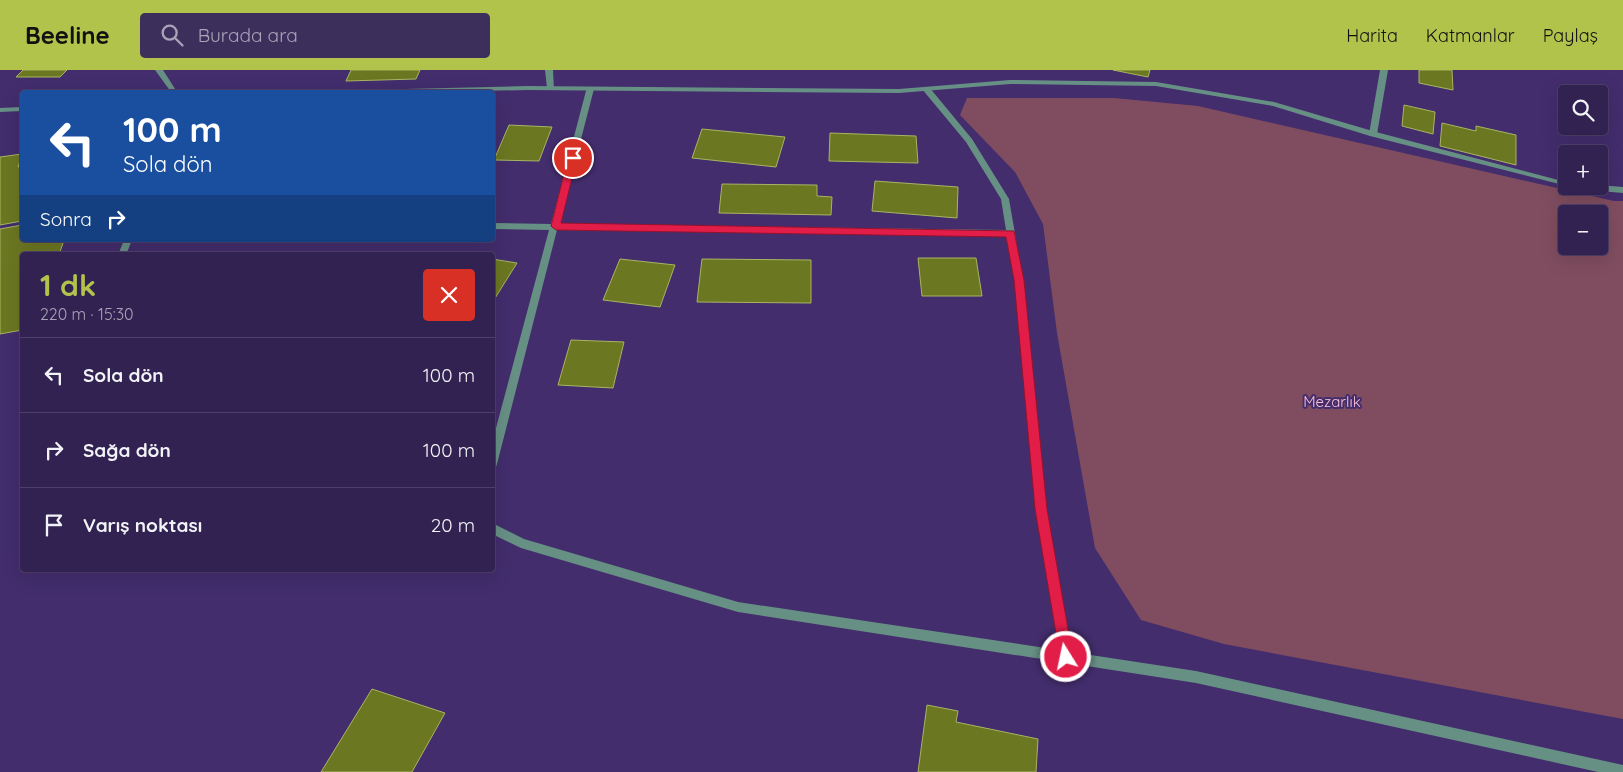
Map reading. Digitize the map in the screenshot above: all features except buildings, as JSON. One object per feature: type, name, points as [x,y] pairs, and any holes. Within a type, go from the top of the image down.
[{"type":"street","points":[[159,70],[173,90]]},
{"type":"street","points":[[549,70],[551,88]]},
{"type":"street","points":[[1373,134],[1384,70]]},
{"type":"street","points":[[457,90],[551,88],[889,91],[1010,82],[1156,84],[1274,104],[1373,134],[1558,182]]},
{"type":"street","points":[[495,453],[556,226],[590,89]]},
{"type":"street","points":[[926,89],[969,141],[1005,199],[1019,280],[1041,509],[1066,657]]},
{"type":"street","points":[[0,110],[20,109]]},
{"type":"street","points":[[1608,189],[1623,190]]},
{"type":"street","points":[[495,226],[1011,234]]},
{"type":"street","points":[[495,530],[520,543],[738,607],[1196,677],[1623,771]]},
{"type":"green space","name":"Mezarlık","points":[[967,98],[1114,98],[1198,106],[1558,188],[1558,195],[1588,195],[1614,201],[1623,201],[1623,719],[1224,644],[1141,620],[1095,548],[1057,333],[1043,224],[1015,172],[960,115]]},
{"type":"route","points":[[573,158],[556,226],[1011,234],[1019,280],[1041,509],[1066,657]]}]
